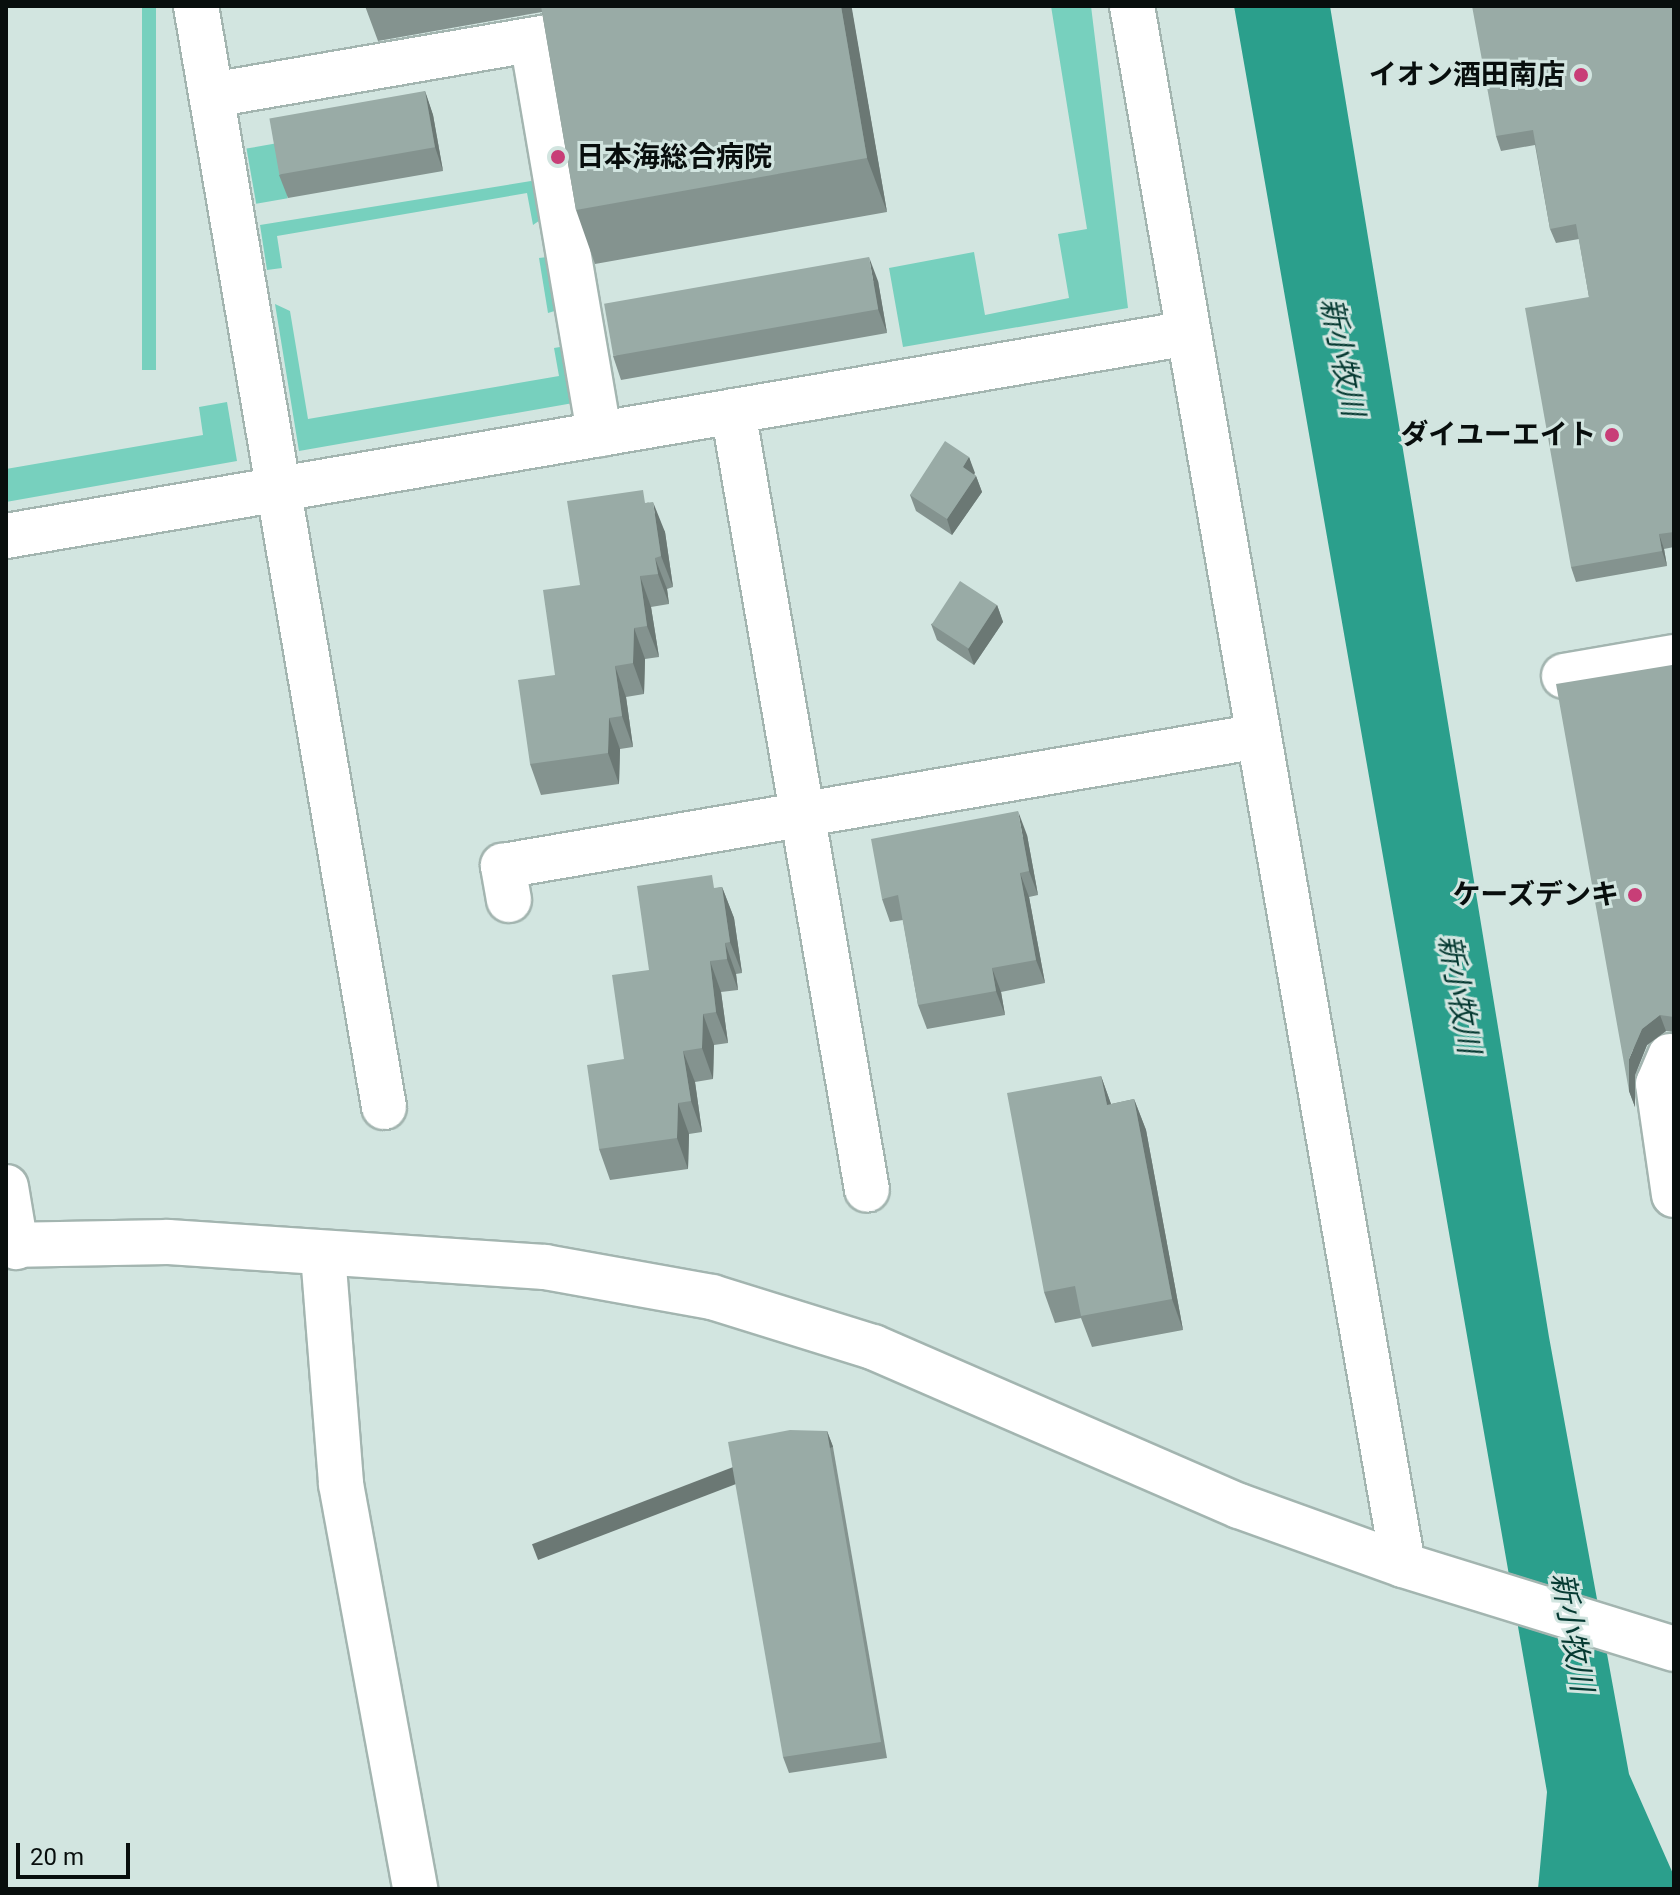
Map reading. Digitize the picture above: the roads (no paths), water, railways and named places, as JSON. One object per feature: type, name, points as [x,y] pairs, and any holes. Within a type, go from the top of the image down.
[{"type":"street","points":[[196,6],[384,1107]]},
{"type":"street","points":[[212,95],[726,6]]},
{"type":"street","points":[[1132,6],[1403,1565]]},
{"type":"street","points":[[532,40],[599,434]]},
{"type":"street","points":[[6,536],[1189,333]]},
{"type":"street","points":[[733,411],[867,1190]]},
{"type":"street","points":[[1564,676],[1674,657]]},
{"type":"street","points":[[509,900],[503,866],[1259,736]]},
{"type":"street","points":[[1670,1056],[1658,1084],[1674,1195]]},
{"type":"street","points":[[6,1187],[11,1246],[168,1242],[545,1267],[630,1280],[771,1313],[873,1347],[1239,1506],[1403,1565],[1674,1649]]},
{"type":"street","points":[[323,1254],[341,1484],[415,1889]]},
{"type":"water","name":"新小牧川","points":[[1234,6],[1330,6],[1549,1337],[1629,1774],[1674,1876],[1674,1889],[1538,1889],[1547,1792]]},
{"type":"place","name":"イオン酒田南店","points":[[1581,75]]},
{"type":"place","name":"日本海総合病院","points":[[558,157]]},
{"type":"place","name":"ダイユーエイト","points":[[1612,435]]},
{"type":"place","name":"ケーズデンキ","points":[[1635,895]]}]
